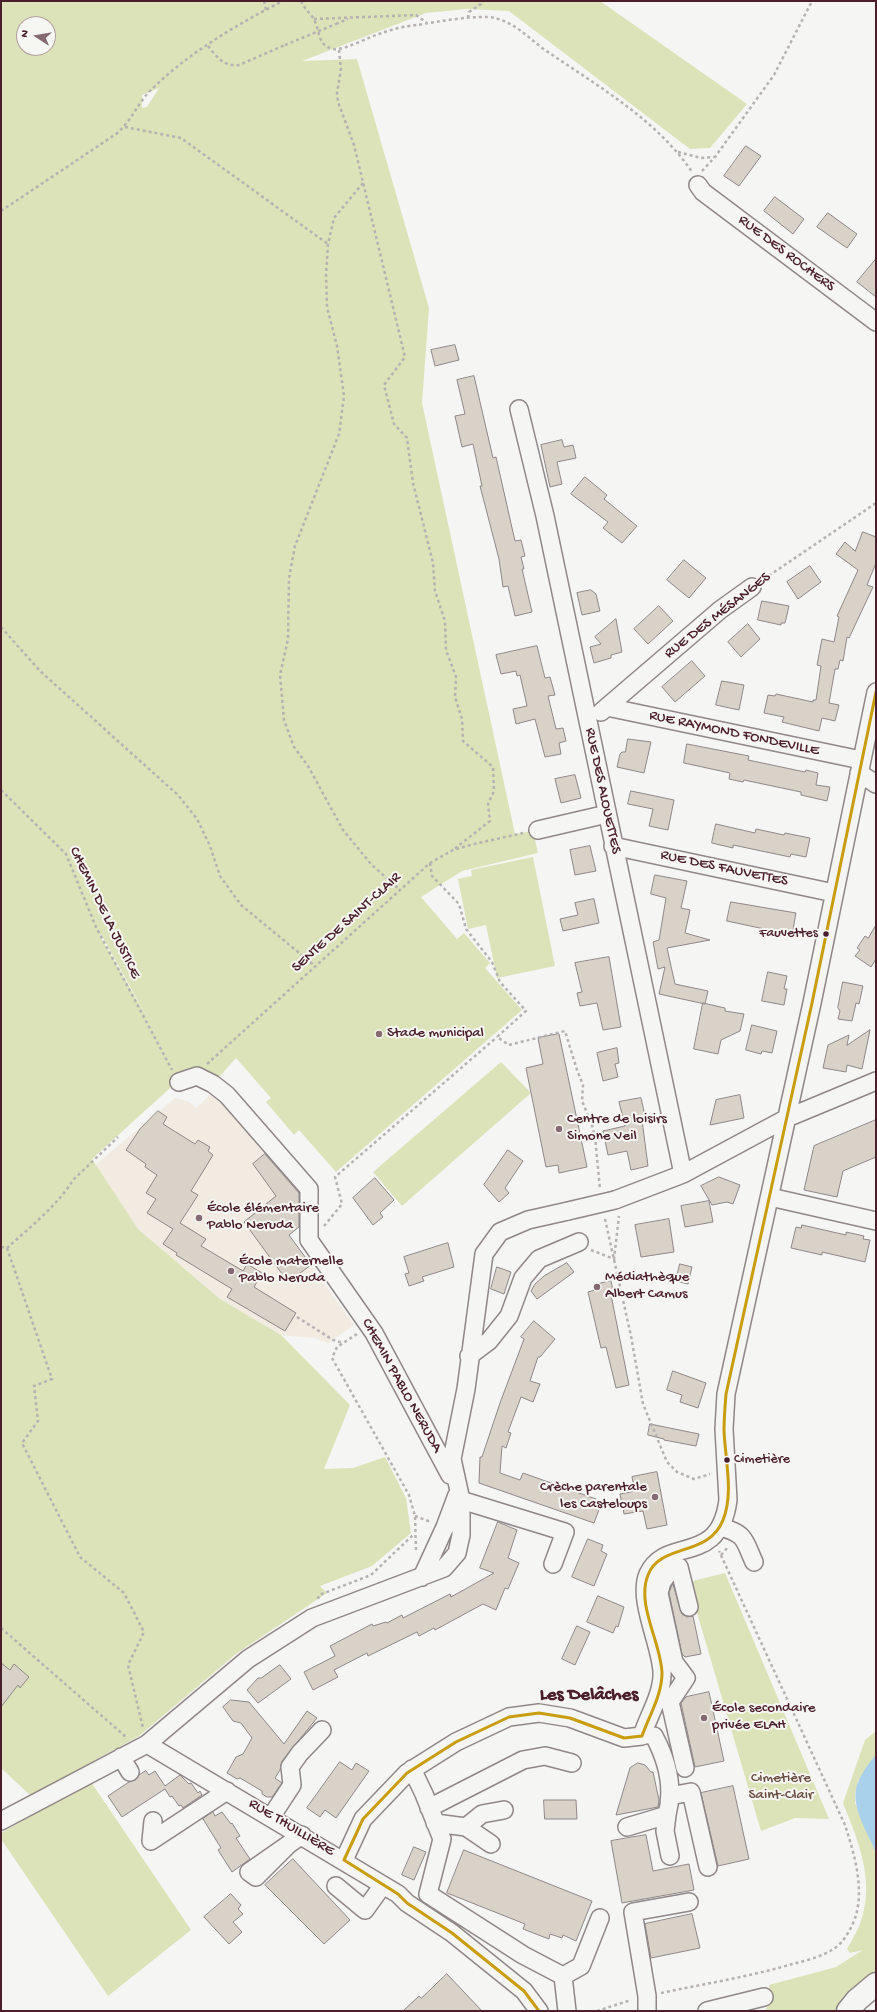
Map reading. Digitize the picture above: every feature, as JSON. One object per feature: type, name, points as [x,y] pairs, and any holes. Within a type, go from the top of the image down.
[{"type":"main road","points":[[848,2011],[857,2000],[876,1984]]},
{"type":"street","name":"RUE DES ROCHERS","points":[[698,185],[703,192],[876,322]]},
{"type":"street","name":"RUE DES ALOUETTES","points":[[519,409],[545,516],[587,723],[683,1174]]},
{"type":"street","name":"RUE DES MÉSANGES","points":[[587,723],[720,610],[752,587]]},
{"type":"street","points":[[685,1768],[664,1699],[662,1672],[644,1594],[646,1580],[653,1566],[666,1556],[697,1546],[716,1533],[726,1513],[728,1500],[724,1429],[726,1394],[770,1197],[876,692]]},
{"type":"street","name":"RUE RAYMOND FONDEVILLE","points":[[607,707],[860,767]]},
{"type":"street","points":[[860,767],[876,784]]},
{"type":"street","points":[[538,830],[607,814]]},
{"type":"street","name":"RUE DES FAUVETTES","points":[[613,846],[834,893]]},
{"type":"street","points":[[179,1082],[197,1076],[213,1084],[227,1095],[309,1189],[309,1240]]},
{"type":"street","points":[[1,1821],[147,1744],[248,1659],[312,1618],[444,1568],[457,1553],[461,1535],[459,1493],[452,1460],[466,1389],[484,1254],[500,1232],[528,1220],[616,1200],[683,1174],[786,1118],[876,1081]]},
{"type":"street","points":[[770,1197],[876,1221]]},
{"type":"street","name":"CHEMIN PABLO NERUDA","points":[[309,1240],[369,1326],[459,1493]]},
{"type":"street","points":[[470,1356],[489,1341],[509,1316],[523,1278],[539,1260],[579,1242]]},
{"type":"street","points":[[459,1493],[565,1532],[553,1564]]},
{"type":"street","points":[[716,1533],[737,1532],[744,1540],[754,1562]]},
{"type":"street","points":[[344,1860],[363,1819],[407,1773],[456,1742],[509,1717],[538,1712],[570,1718],[624,1738],[642,1736],[664,1699],[686,1678],[674,1662],[659,1594],[662,1582],[670,1571],[679,1568],[689,1607]]},
{"type":"street","points":[[271,1817],[292,1785],[290,1767],[300,1753],[322,1730]]},
{"type":"street","points":[[643,1734],[654,1736],[662,1751],[670,1785],[665,1831],[670,1856]]},
{"type":"street","name":"RUE THUILLIÈRE","points":[[147,1744],[344,1860],[398,1894],[407,1903],[452,1933],[518,1986],[524,1991],[539,2011]]},
{"type":"street","points":[[429,1808],[523,1760],[545,1756],[572,1763]]},
{"type":"street","points":[[122,1757],[130,1772]]},
{"type":"street","points":[[412,1769],[442,1839],[428,1894],[523,1955],[563,1976]]},
{"type":"street","points":[[153,1821],[151,1841],[227,1791]]},
{"type":"street","points":[[670,1796],[691,1792],[708,1867]]},
{"type":"street","points":[[466,1827],[482,1814],[504,1810]]},
{"type":"street","points":[[627,1827],[667,1815]]},
{"type":"street","points":[[435,1823],[466,1827],[491,1844]]},
{"type":"street","points":[[288,1845],[302,1835]]},
{"type":"street","points":[[336,1886],[365,1910],[383,1885]]},
{"type":"street","points":[[646,2004],[633,1912],[689,1902]]},
{"type":"street","points":[[563,1976],[581,1966],[600,1918]]},
{"type":"street","points":[[563,1976],[567,2011]]},
{"type":"street","points":[[707,2011],[764,1997]]},
{"type":"path","points":[[264,1],[266,10]]},
{"type":"path","points":[[1,211],[125,127],[145,96],[172,72],[208,46],[266,10],[284,1]]},
{"type":"path","points":[[301,1],[314,19],[322,43],[327,47],[339,50],[383,32],[427,23],[468,18],[493,17],[512,25],[530,36],[544,49],[580,73],[638,116],[677,152],[698,185]]},
{"type":"path","points":[[468,18],[469,12],[481,4],[482,1]]},
{"type":"path","points":[[698,185],[700,175],[715,157],[774,75],[812,1]]},
{"type":"path","points":[[314,19],[416,15],[427,23]]},
{"type":"path","points":[[208,46],[223,63],[232,66],[245,63],[351,18]]},
{"type":"path","points":[[339,50],[341,69],[337,93],[338,102],[354,145],[364,182],[405,357],[384,385],[394,424],[407,438],[413,483],[433,563],[435,591],[445,621],[446,650],[456,677],[456,697],[462,719],[463,741],[493,767],[494,791],[488,804],[490,821],[453,850]]},
{"type":"path","points":[[125,127],[181,138],[328,244]]},
{"type":"path","points":[[677,152],[701,158],[715,157]]},
{"type":"path","points":[[364,182],[334,218],[328,244],[326,275],[327,307],[337,346],[344,396],[339,434],[295,546],[289,578],[288,639],[280,675],[284,720],[294,747],[308,766],[343,830],[371,864],[400,890]]},
{"type":"path","name":"RUE DES MÉSANGES","points":[[752,587],[876,503]]},
{"type":"path","points":[[1,627],[40,671],[178,795],[197,819],[210,846],[220,876],[241,905],[315,966]]},
{"type":"path","name":"CHEMIN DE LA JUSTICE","points":[[1,790],[66,854],[96,927],[179,1082]]},
{"type":"path","name":"SENTE DE SAINT-CLAIR","points":[[197,1076],[204,1066],[430,863],[453,850],[538,830]]},
{"type":"path","points":[[309,1240],[327,1224],[342,1204],[335,1176],[526,1011],[500,982],[492,962],[466,929],[460,904],[432,876],[430,863]]},
{"type":"path","points":[[497,1037],[510,1045],[565,1031]]},
{"type":"path","points":[[7,1248],[68,1189],[73,1180],[118,1137]]},
{"type":"path","points":[[579,1242],[596,1254],[614,1259],[619,1214],[616,1200]]},
{"type":"path","points":[[1,1247],[7,1248]]},
{"type":"path","points":[[1,1628],[129,1739],[147,1744],[128,1665],[144,1632],[124,1592],[80,1557],[22,1442],[38,1421],[34,1386],[52,1379],[7,1248]]},
{"type":"path","points":[[297,1317],[333,1340],[343,1343]]},
{"type":"path","points":[[369,1326],[337,1347],[332,1358],[409,1495],[415,1516],[414,1534],[420,1578]]},
{"type":"path","points":[[643,1404],[667,1462],[677,1472],[694,1479],[710,1474],[727,1474]]},
{"type":"path","points":[[317,1601],[319,1595],[371,1575],[414,1534]]},
{"type":"path","points":[[597,2011],[646,2004],[812,1958],[834,1948],[840,1943],[856,1916],[858,1893],[857,1869],[845,1825],[721,1555]]},
{"type":"shaded area","name":"École élémentaire Pablo Neruda","points":[[210,1095],[225,1106],[269,1151],[301,1193],[300,1226],[289,1235],[354,1325],[328,1343],[315,1338],[281,1335],[220,1299],[138,1229],[94,1166],[175,1098],[190,1102],[196,1108]]},
{"type":"green space","points":[[1,1],[600,1],[747,104],[710,148],[690,149],[509,11],[466,9],[426,13],[302,61],[357,59],[429,308],[422,403],[515,834],[533,831],[538,853],[462,871],[421,897],[457,939],[464,933],[490,963],[485,968],[522,1010],[336,1172],[299,1130],[294,1135],[266,1102],[271,1098],[236,1058],[220,1076],[181,1078],[92,1159],[138,1229],[220,1299],[281,1335],[350,1405],[324,1469],[353,1468],[385,1457],[406,1498],[411,1533],[372,1566],[320,1586],[327,1593],[236,1654],[139,1736],[31,1796],[1,1768]],"holes":[[[159,88],[147,107],[142,108],[142,95]],[[101,934],[148,1019],[100,936],[97,940]]]},
{"type":"green space","points":[[533,857],[555,966],[497,978],[486,925],[468,929],[458,879],[472,876],[471,870]]},
{"type":"green space","points":[[501,1062],[531,1093],[402,1206],[373,1172]]},
{"type":"green space","name":"Cimetière Saint-Clair","points":[[725,1573],[829,1819],[795,1818],[761,1831],[688,1582]]},
{"type":"green space","points":[[876,1731],[876,1754],[858,1781],[855,1793],[855,1803],[876,1853],[876,1973],[859,1986],[834,2011],[749,2011],[765,2010],[771,2002],[769,1985],[836,1967],[863,1950],[850,1953],[847,1949],[861,1921],[865,1905],[866,1890],[863,1860],[843,1803],[865,1740]]},
{"type":"green space","points":[[91,1782],[191,1930],[108,1996],[1,1839],[1,1833]]},
{"type":"water","points":[[876,1754],[876,1853],[860,1817],[855,1798],[859,1780]]},
{"type":"building","points":[[746,146],[761,156],[739,186],[724,176]]},
{"type":"building","points":[[775,197],[804,219],[793,234],[764,211]]},
{"type":"building","points":[[828,213],[857,234],[847,248],[817,227]]},
{"type":"building","points":[[876,259],[876,297],[857,282]]},
{"type":"building","points":[[455,345],[459,360],[435,366],[431,350]]},
{"type":"building","points":[[474,376],[493,458],[496,457],[515,541],[521,540],[525,556],[521,557],[524,569],[522,569],[532,612],[515,616],[508,586],[503,587],[499,559],[480,486],[482,486],[473,444],[462,447],[455,416],[465,414],[457,380]]},
{"type":"building","points":[[562,440],[564,447],[573,445],[576,458],[557,462],[562,484],[550,487],[541,445]]},
{"type":"building","points":[[585,477],[607,495],[604,499],[637,526],[622,543],[603,528],[608,522],[571,494]]},
{"type":"building","points":[[863,532],[876,537],[876,563],[867,585],[873,587],[849,638],[847,637],[843,661],[840,660],[838,669],[835,669],[829,703],[839,705],[835,721],[822,718],[819,731],[782,722],[784,717],[764,713],[768,695],[775,696],[776,694],[813,702],[813,700],[816,700],[821,666],[817,665],[822,639],[834,642],[839,617],[837,616],[858,570],[836,554],[845,542],[855,551]]},
{"type":"building","points":[[684,560],[706,578],[689,598],[667,580]]},
{"type":"building","points":[[810,566],[821,582],[798,599],[787,582]]},
{"type":"building","points":[[591,590],[596,594],[600,611],[582,615],[577,593]]},
{"type":"building","points":[[762,601],[789,606],[785,623],[781,623],[781,625],[758,620]]},
{"type":"building","points":[[659,606],[673,621],[648,644],[634,629]]},
{"type":"building","points":[[616,619],[622,652],[611,655],[611,658],[594,663],[590,647],[601,644],[595,637]]},
{"type":"building","points":[[748,624],[760,639],[741,657],[728,642]]},
{"type":"building","points":[[537,646],[545,678],[550,677],[555,695],[548,696],[556,729],[563,728],[566,741],[559,743],[561,754],[545,757],[535,719],[516,724],[513,709],[527,706],[520,675],[517,676],[516,671],[501,674],[496,655]]},
{"type":"building","points":[[692,661],[705,676],[675,702],[662,687]]},
{"type":"building","points":[[722,681],[744,685],[739,710],[716,705]]},
{"type":"building","points":[[628,739],[651,742],[644,773],[617,767],[620,754],[625,752]]},
{"type":"building","points":[[687,744],[749,756],[748,760],[805,772],[806,770],[818,773],[816,785],[830,787],[827,801],[801,795],[801,792],[744,780],[743,782],[729,779],[730,773],[684,763]]},
{"type":"building","points":[[575,775],[581,798],[561,803],[555,779]]},
{"type":"building","points":[[631,791],[674,800],[668,830],[649,826],[653,809],[628,804]]},
{"type":"building","points":[[716,824],[755,833],[756,829],[784,835],[785,833],[810,838],[806,857],[791,854],[790,857],[733,845],[733,848],[712,843]]},
{"type":"building","points":[[590,846],[596,871],[575,875],[570,850]]},
{"type":"building","points":[[655,875],[687,881],[681,908],[690,910],[685,933],[710,940],[667,948],[675,984],[708,991],[705,1004],[659,994],[665,967],[658,969],[653,942],[659,940],[666,898],[651,894]]},
{"type":"building","points":[[594,899],[599,923],[563,931],[560,919],[578,915],[575,903]]},
{"type":"building","points":[[731,902],[796,913],[792,935],[727,921]]},
{"type":"building","points":[[876,925],[876,959],[871,967],[855,956],[860,950],[857,948],[865,936],[868,938]]},
{"type":"building","points":[[609,957],[621,1027],[603,1030],[597,1003],[580,1006],[577,993],[582,992],[575,963]]},
{"type":"building","points":[[768,972],[787,976],[784,989],[787,989],[784,1005],[762,1001]]},
{"type":"building","points":[[843,982],[863,986],[859,1004],[856,1003],[852,1021],[838,1019],[840,1011],[838,1008]]},
{"type":"building","points":[[703,1003],[725,1008],[725,1011],[744,1014],[740,1031],[721,1040],[718,1054],[694,1049]]},
{"type":"building","points":[[752,1025],[777,1031],[772,1053],[762,1051],[761,1054],[746,1050]]},
{"type":"building","points":[[870,1030],[862,1069],[847,1065],[846,1072],[823,1068],[828,1045],[849,1035],[847,1045]]},
{"type":"building","name":"Centre de loisirs Simone Veil","points":[[559,1034],[587,1167],[559,1173],[558,1165],[546,1167],[526,1068],[543,1064],[538,1038]]},
{"type":"building","points":[[617,1048],[619,1063],[615,1064],[618,1077],[603,1081],[597,1053]]},
{"type":"building","points":[[740,1095],[744,1118],[710,1125],[716,1100]]},
{"type":"building","points":[[641,1098],[646,1120],[642,1120],[648,1166],[631,1170],[627,1151],[608,1155],[603,1131],[625,1126],[619,1102]]},
{"type":"building","points":[[158,1111],[167,1117],[163,1124],[195,1144],[198,1140],[210,1147],[208,1151],[213,1155],[191,1191],[198,1195],[180,1223],[206,1239],[201,1246],[243,1271],[247,1264],[262,1273],[254,1287],[296,1313],[285,1331],[227,1297],[232,1289],[176,1255],[177,1253],[163,1244],[173,1229],[147,1213],[156,1199],[146,1193],[157,1175],[145,1167],[146,1164],[126,1150],[140,1129]]},
{"type":"building","points":[[876,1120],[876,1157],[843,1171],[837,1197],[804,1190],[814,1146]]},
{"type":"building","points":[[508,1150],[523,1161],[505,1188],[509,1193],[499,1202],[484,1185]]},
{"type":"building","points":[[265,1154],[299,1193],[299,1227],[289,1235],[311,1265],[288,1282],[244,1222],[276,1196],[253,1164]]},
{"type":"building","points":[[719,1177],[740,1185],[733,1204],[727,1202],[712,1205],[701,1186]]},
{"type":"building","points":[[375,1178],[394,1200],[380,1213],[383,1217],[373,1225],[353,1198]]},
{"type":"building","points":[[709,1201],[713,1222],[685,1227],[681,1206]]},
{"type":"building","points":[[669,1219],[674,1252],[641,1257],[635,1225]]},
{"type":"building","points":[[802,1225],[846,1235],[846,1232],[864,1236],[863,1239],[870,1240],[865,1262],[822,1252],[822,1255],[791,1248],[796,1227],[801,1228]]},
{"type":"building","points":[[448,1243],[454,1267],[422,1277],[424,1281],[409,1286],[405,1274],[409,1273],[404,1257]]},
{"type":"building","points":[[567,1263],[574,1272],[537,1299],[531,1291],[535,1284],[544,1276]]},
{"type":"building","points":[[680,1264],[692,1267],[688,1284],[676,1281]]},
{"type":"building","points":[[497,1267],[511,1272],[504,1294],[491,1289]]},
{"type":"building","points":[[611,1281],[614,1295],[611,1295],[629,1385],[616,1388],[606,1347],[601,1348],[588,1292],[595,1290],[594,1285]]},
{"type":"building","points":[[534,1321],[555,1339],[540,1357],[538,1357],[530,1381],[540,1384],[533,1402],[521,1397],[508,1432],[511,1433],[506,1448],[502,1446],[500,1473],[520,1480],[523,1473],[596,1499],[594,1505],[600,1507],[594,1523],[479,1483],[480,1457],[482,1457],[524,1339],[521,1337]]},
{"type":"building","points":[[673,1371],[706,1383],[698,1408],[680,1402],[682,1395],[667,1390]]},
{"type":"building","points":[[650,1424],[699,1434],[696,1446],[664,1440],[648,1435]]},
{"type":"building","points":[[657,1472],[667,1525],[647,1529],[643,1511],[624,1514],[620,1494],[635,1491],[632,1477]]},
{"type":"building","points":[[498,1522],[517,1530],[508,1558],[519,1563],[508,1589],[505,1588],[496,1610],[483,1604],[435,1630],[434,1628],[419,1636],[417,1632],[368,1656],[367,1653],[334,1670],[338,1677],[313,1690],[304,1672],[335,1656],[330,1646],[372,1624],[373,1626],[387,1623],[402,1615],[403,1618],[450,1594],[451,1597],[494,1573],[480,1568]]},
{"type":"building","points":[[588,1539],[603,1545],[601,1551],[607,1554],[594,1586],[572,1577]]},
{"type":"building","points":[[673,1584],[682,1614],[687,1617],[693,1616],[701,1654],[685,1657],[682,1654],[669,1593]]},
{"type":"building","points":[[598,1596],[624,1607],[618,1627],[616,1626],[613,1633],[587,1622]]},
{"type":"building","points":[[577,1626],[590,1632],[575,1665],[562,1659]]},
{"type":"building","points":[[1,1663],[10,1670],[14,1664],[29,1677],[20,1688],[18,1685],[1,1707]]},
{"type":"building","points":[[280,1665],[291,1679],[258,1703],[247,1690],[258,1678],[261,1678]]},
{"type":"building","points":[[709,1692],[724,1761],[695,1767],[681,1703],[686,1697]]},
{"type":"building","points":[[231,1700],[249,1702],[284,1744],[307,1711],[317,1718],[282,1761],[280,1770],[275,1778],[282,1783],[272,1797],[267,1797],[262,1794],[262,1791],[240,1778],[237,1779],[227,1773],[236,1757],[243,1754],[252,1738],[241,1723],[233,1721],[223,1707]]},
{"type":"building","points":[[340,1762],[352,1770],[356,1763],[369,1771],[336,1818],[325,1810],[320,1817],[307,1808]]},
{"type":"building","points":[[638,1763],[645,1765],[651,1772],[653,1772],[659,1800],[658,1807],[616,1815],[630,1768]]},
{"type":"building","points":[[146,1771],[149,1775],[155,1771],[165,1786],[180,1775],[189,1784],[191,1783],[198,1793],[200,1791],[202,1795],[183,1808],[181,1805],[179,1806],[172,1796],[170,1797],[165,1789],[122,1817],[108,1796],[129,1782],[135,1780],[139,1775]]},
{"type":"building","points":[[733,1786],[749,1859],[718,1866],[701,1793]]},
{"type":"building","points":[[544,1800],[576,1800],[577,1819],[545,1819]]},
{"type":"building","points":[[213,1812],[215,1816],[222,1812],[231,1824],[232,1823],[240,1836],[236,1838],[250,1859],[232,1872],[218,1850],[221,1848],[203,1819]]},
{"type":"building","points":[[646,1835],[653,1871],[689,1864],[694,1890],[622,1903],[611,1841]]},
{"type":"building","points":[[414,1847],[426,1852],[414,1880],[402,1875]]},
{"type":"building","points":[[464,1850],[592,1901],[576,1941],[563,1935],[562,1938],[550,1934],[549,1939],[523,1929],[525,1924],[447,1893]]},
{"type":"building","points":[[293,1859],[350,1920],[324,1944],[265,1885]]},
{"type":"building","points":[[231,1894],[241,1905],[238,1909],[243,1914],[233,1922],[242,1932],[229,1944],[204,1917]]},
{"type":"building","points":[[692,1914],[700,1948],[651,1958],[645,1924]]},
{"type":"building","points":[[447,1974],[482,2011],[403,2011],[419,1996],[421,1998]]},
{"type":"transit line","points":[[344,1860],[363,1819],[407,1773],[456,1742],[509,1717],[539,1713],[570,1718],[624,1738],[642,1736],[658,1697],[662,1673],[661,1661],[650,1624],[645,1599],[645,1587],[648,1575],[654,1565],[663,1558],[707,1540],[716,1532],[723,1520],[726,1510],[728,1499],[728,1476],[724,1430],[726,1394],[812,1003],[876,692]]},
{"type":"transit line","points":[[344,1860],[398,1894],[407,1903],[452,1933],[524,1991],[539,2011]]},
{"type":"place","name":"Fauvettes","points":[[826,934]]},
{"type":"place","name":"Stade municipal","points":[[379,1034]]},
{"type":"place","name":"Centre de loisirs Simone Veil","points":[[559,1129]]},
{"type":"place","name":"École élémentaire Pablo Neruda","points":[[199,1218]]},
{"type":"place","name":"École maternelle Pablo Neruda","points":[[231,1271]]},
{"type":"place","name":"Médiathèque Albert Camus","points":[[597,1287]]},
{"type":"place","name":"Cimetière","points":[[727,1460]]},
{"type":"place","name":"Crèche parentale les Casteloups","points":[[655,1497]]},
{"type":"place","name":"École secondaire privée ELAH","points":[[704,1718]]},
{"type":"district","name":"Les Delâches","points":[[589,1696]]}]
